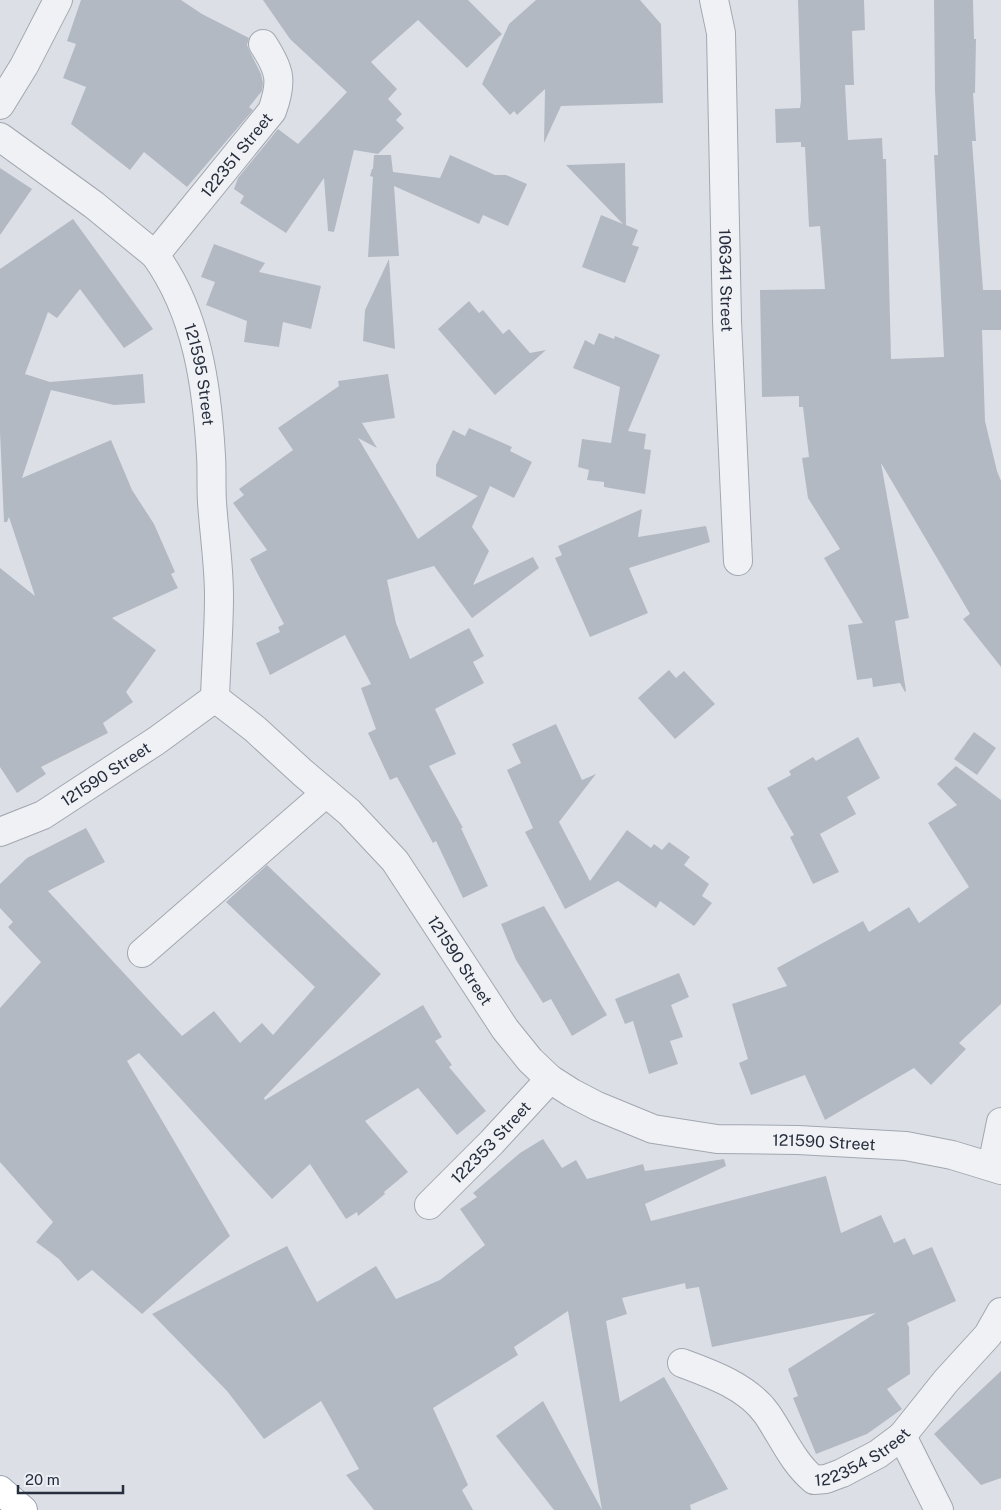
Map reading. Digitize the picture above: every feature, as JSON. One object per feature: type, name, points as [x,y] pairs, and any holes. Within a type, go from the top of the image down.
[{"type":"main road","points":[[0,1490],[24,1510]]},
{"type":"street","points":[[0,105],[24,66],[58,0]]},
{"type":"street","name":"106341 Street","points":[[714,0],[721,33],[727,321],[738,561]]},
{"type":"street","name":"122351 Street","points":[[155,255],[272,111],[279,94],[279,78],[274,61],[263,44]]},
{"type":"street","name":"121595 Street","points":[[0,137],[86,200],[155,255],[182,303],[196,341],[208,413],[212,458],[212,501],[219,595],[215,698]]},
{"type":"street","name":"121590 Street","points":[[0,832],[43,815],[156,741],[215,698],[254,729],[349,812],[395,861],[505,1029],[530,1060],[550,1079],[572,1093],[597,1106],[653,1129],[716,1139],[798,1140],[906,1146],[952,1155],[996,1168]]},
{"type":"street","points":[[142,953],[326,793]]},
{"type":"street","name":"122353 Street","points":[[429,1205],[492,1142],[550,1079]]},
{"type":"street","points":[[996,1168],[1001,1122]]},
{"type":"street","name":"122354 Street","points":[[682,1363],[711,1374],[753,1399],[766,1413],[804,1472],[814,1480],[826,1479],[842,1473],[878,1454],[902,1436],[946,1381],[988,1335],[1001,1312]]},
{"type":"street","points":[[902,1436],[939,1510]]},
{"type":"building","points":[[81,0],[181,0],[202,14],[249,38],[247,45],[261,74],[262,91],[249,107],[253,110],[187,187],[144,152],[130,170],[71,124],[86,87],[63,78],[76,44],[67,41]]},
{"type":"building","points":[[263,0],[468,0],[502,34],[467,68],[418,20],[371,62],[397,89],[388,99],[402,114],[396,120],[404,128],[378,154],[354,150],[334,232],[328,231],[324,178],[286,233],[240,203],[244,196],[234,189],[238,178],[278,129],[298,144],[347,92],[290,39]]},
{"type":"building","points":[[536,0],[640,0],[661,24],[663,103],[561,106],[544,143],[545,89],[517,115],[514,111],[510,115],[482,84],[509,24]]},
{"type":"building","points":[[798,0],[864,0],[865,30],[852,31],[854,85],[845,85],[848,140],[882,138],[883,159],[886,159],[891,359],[944,357],[934,155],[938,155],[934,0],[973,0],[974,39],[976,39],[975,93],[973,93],[976,141],[972,141],[983,290],[1001,290],[1001,330],[982,330],[985,421],[1001,481],[1001,667],[963,619],[970,614],[881,463],[909,618],[895,621],[905,692],[900,683],[873,687],[872,678],[857,680],[848,625],[863,623],[824,558],[840,549],[808,498],[802,458],[809,457],[803,407],[799,407],[799,396],[762,397],[760,290],[825,289],[820,226],[809,227],[805,147],[801,147],[801,142],[776,143],[775,109],[800,108]]},
{"type":"building","points":[[374,155],[391,155],[393,172],[440,178],[450,155],[495,175],[506,175],[527,184],[508,226],[483,215],[479,224],[394,186],[399,256],[368,257],[373,177],[370,176],[373,169]]},
{"type":"building","points":[[625,163],[626,225],[638,230],[632,245],[639,247],[625,283],[582,267],[601,215],[623,224],[566,165]]},
{"type":"building","points":[[0,168],[32,189],[0,235]]},
{"type":"building","points":[[73,219],[153,329],[124,348],[80,289],[57,318],[48,312],[25,374],[50,382],[143,374],[145,403],[114,405],[51,390],[22,478],[111,440],[132,490],[154,524],[175,572],[171,574],[178,588],[112,618],[156,650],[126,692],[133,702],[103,723],[108,733],[41,767],[46,774],[17,793],[0,767],[0,568],[35,596],[9,517],[7,522],[4,522],[0,432],[0,269]]},
{"type":"building","points":[[214,244],[265,263],[259,272],[321,286],[311,329],[283,322],[279,347],[244,342],[247,321],[206,305],[215,282],[201,277]]},
{"type":"building","points":[[389,259],[395,349],[363,341],[365,310]]},
{"type":"building","points":[[469,301],[479,313],[483,310],[503,334],[509,329],[530,353],[546,350],[495,395],[438,329]]},
{"type":"building","points":[[599,333],[614,339],[615,336],[660,355],[628,431],[646,434],[644,449],[651,450],[645,494],[604,487],[604,482],[587,480],[589,470],[578,467],[582,439],[611,443],[620,387],[573,368],[585,340],[594,345]]},
{"type":"building","points":[[388,374],[395,418],[362,423],[377,448],[358,438],[418,539],[478,496],[436,476],[436,465],[453,430],[465,436],[469,428],[512,447],[510,451],[532,462],[514,498],[490,486],[472,527],[489,551],[473,585],[533,557],[539,568],[472,618],[434,566],[387,580],[396,623],[410,659],[469,628],[484,656],[473,662],[484,683],[435,709],[456,754],[429,766],[463,828],[461,828],[488,886],[463,898],[436,841],[433,843],[397,777],[390,780],[368,733],[376,729],[361,688],[371,684],[345,635],[270,675],[256,643],[280,632],[278,627],[284,624],[250,559],[267,550],[233,503],[244,495],[239,489],[293,450],[278,428],[339,386],[338,381]]},
{"type":"building","points":[[642,509],[638,537],[706,526],[710,542],[629,568],[648,613],[590,637],[555,558],[562,555],[558,546]]},
{"type":"building","points":[[669,670],[676,678],[684,671],[715,704],[675,739],[638,698]]},
{"type":"building","points":[[556,724],[582,780],[596,774],[559,822],[590,881],[627,830],[651,848],[654,844],[662,850],[669,842],[690,857],[684,865],[709,884],[702,896],[712,903],[694,926],[660,901],[656,908],[618,881],[565,909],[525,832],[533,828],[507,770],[521,763],[512,744]]},
{"type":"building","points":[[974,732],[996,748],[977,775],[954,759]]},
{"type":"building","points":[[858,737],[880,778],[847,797],[856,814],[820,834],[839,872],[813,884],[790,837],[794,835],[767,788],[791,775],[789,771],[813,757],[816,761]]},
{"type":"building","points":[[956,766],[1001,800],[1001,1004],[959,1043],[966,1049],[931,1085],[914,1068],[825,1120],[805,1075],[751,1095],[739,1063],[748,1059],[732,1004],[787,986],[777,968],[863,921],[869,932],[909,907],[919,923],[969,887],[928,823],[957,805],[937,784]]},
{"type":"building","points":[[86,828],[105,862],[48,891],[182,1036],[214,1011],[240,1043],[262,1023],[273,1035],[315,987],[226,902],[267,865],[381,974],[264,1098],[265,1100],[423,1005],[442,1037],[435,1041],[452,1065],[449,1067],[486,1111],[457,1135],[418,1088],[365,1121],[408,1172],[358,1216],[357,1212],[346,1219],[310,1164],[272,1199],[139,1053],[127,1061],[230,1236],[142,1314],[92,1270],[78,1281],[59,1259],[36,1242],[53,1222],[0,1162],[0,1008],[41,962],[8,927],[13,922],[0,908],[0,884],[27,858]]},
{"type":"building","points":[[544,906],[607,1015],[572,1036],[551,999],[543,1003],[516,960],[501,924]]},
{"type":"building","points":[[679,973],[689,997],[671,1005],[683,1037],[670,1041],[678,1064],[649,1074],[633,1021],[625,1024],[615,999]]},
{"type":"building","points":[[543,1139],[562,1168],[576,1160],[587,1179],[643,1164],[645,1171],[724,1159],[726,1166],[645,1204],[651,1221],[826,1176],[841,1233],[881,1215],[894,1243],[905,1238],[913,1255],[932,1247],[956,1301],[907,1323],[909,1327],[910,1374],[887,1389],[902,1409],[867,1434],[816,1454],[793,1398],[798,1396],[788,1369],[876,1313],[712,1347],[699,1287],[686,1289],[685,1283],[622,1298],[627,1314],[606,1321],[620,1402],[664,1377],[728,1489],[690,1505],[691,1510],[602,1510],[568,1311],[514,1347],[518,1355],[433,1408],[468,1485],[462,1490],[473,1510],[374,1510],[346,1475],[359,1469],[321,1401],[264,1439],[227,1391],[152,1314],[287,1246],[317,1302],[376,1266],[396,1299],[440,1280],[485,1245],[460,1209],[477,1197],[473,1193],[520,1153]]},
{"type":"building","points":[[1001,1371],[1001,1478],[981,1485],[934,1434]]},
{"type":"building","points":[[543,1401],[602,1510],[554,1510],[496,1436]]}]
